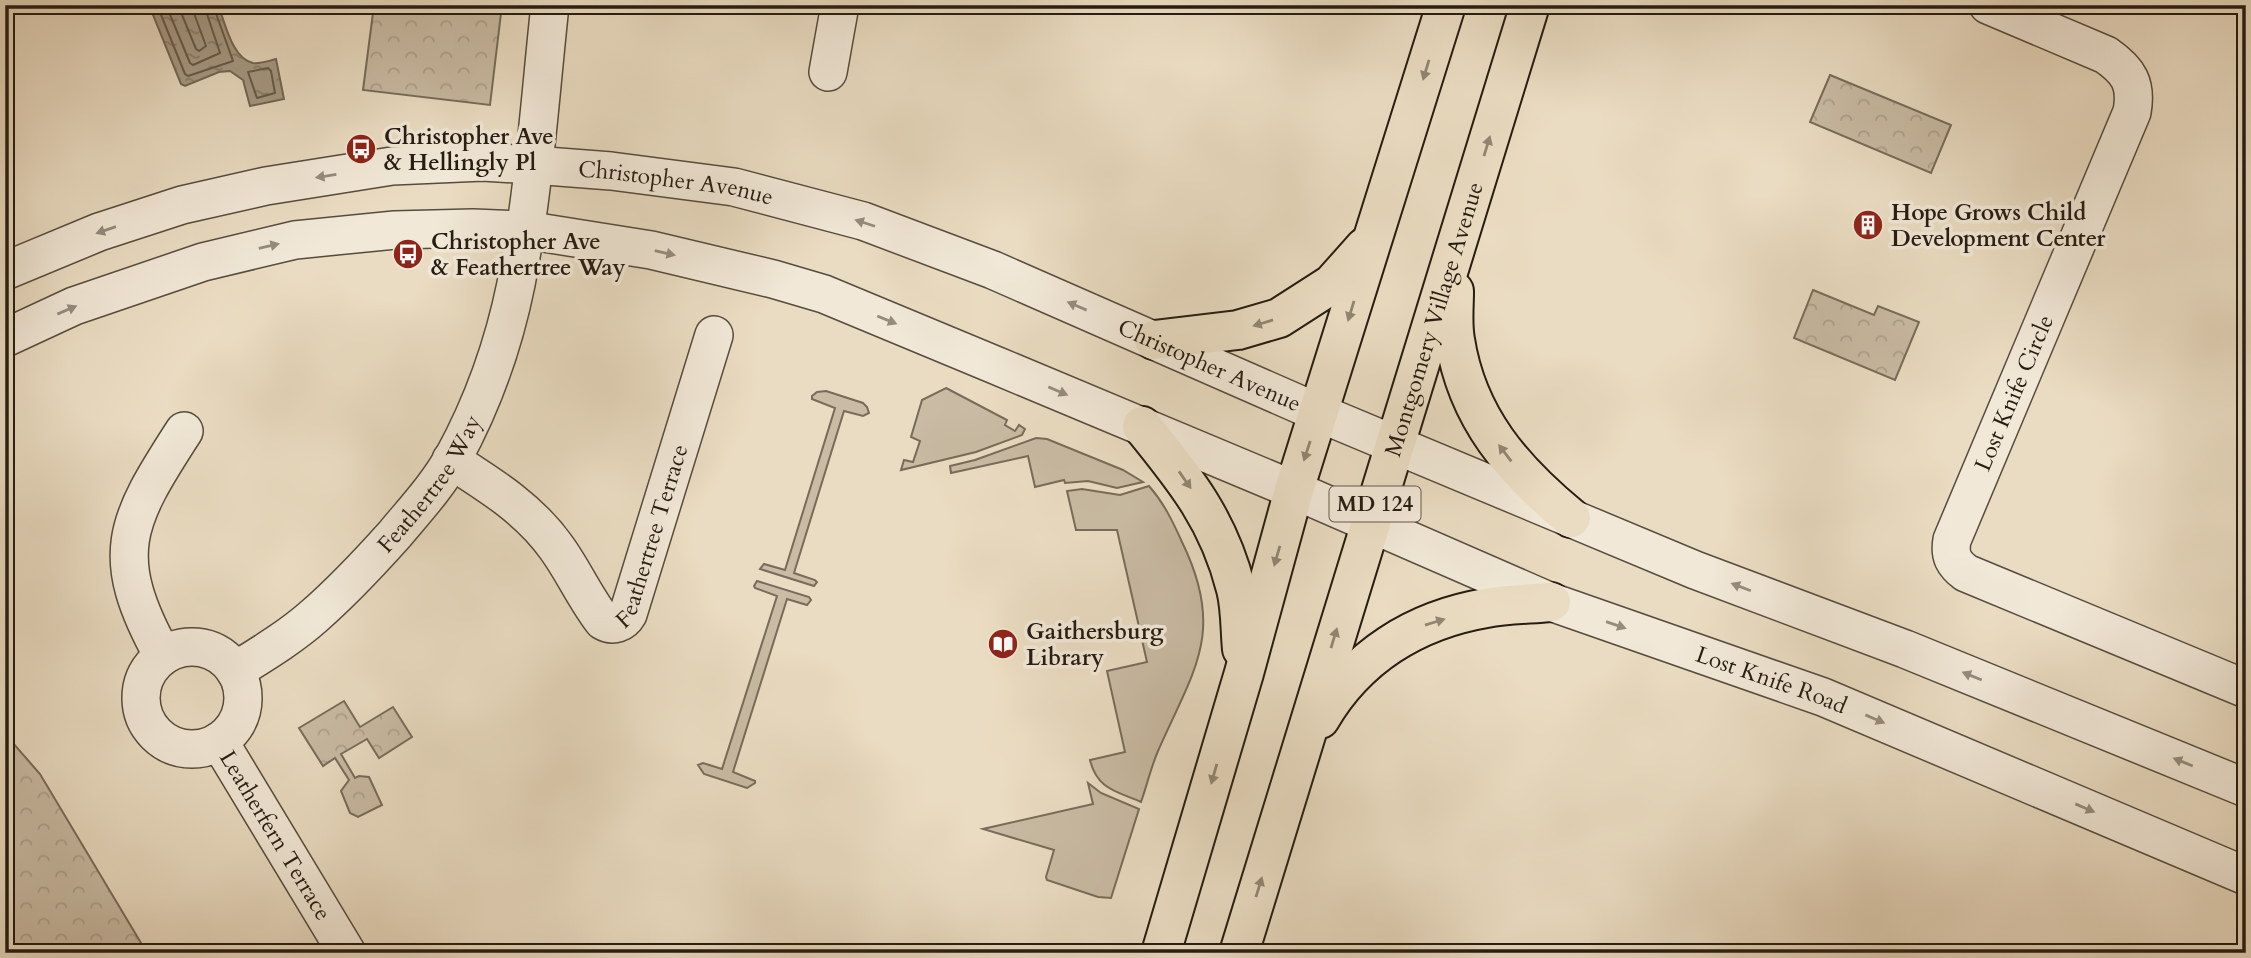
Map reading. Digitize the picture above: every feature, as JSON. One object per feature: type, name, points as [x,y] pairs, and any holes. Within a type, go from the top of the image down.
[{"type":"main road","name":"MD 124","points":[[1161,953],[1244,673],[1294,490],[1446,5]]},
{"type":"main road","name":"Montgomery Village Avenue","points":[[1239,953],[1530,5]]},
{"type":"main road","points":[[1154,340],[1238,330],[1279,318],[1332,284],[1374,237]]},
{"type":"main road","points":[[1453,258],[1454,338],[1474,405],[1518,470],[1572,518]]},
{"type":"main road","points":[[1142,426],[1180,472],[1209,514],[1219,534],[1237,592],[1244,673]]},
{"type":"main road","points":[[1301,750],[1335,692],[1364,663],[1390,643],[1425,624],[1485,608],[1551,602]]},
{"type":"street","name":"Feathertree Way","points":[[235,671],[273,648],[312,618],[359,573],[412,514],[451,460],[481,398],[502,337],[525,230],[550,5]]},
{"type":"street","points":[[828,72],[840,5]]},
{"type":"street","name":"Lost Knife Circle","points":[[1988,5],[2106,55],[2125,72],[2135,95],[2132,112],[1952,540],[1952,558],[1966,573],[2246,689]]},
{"type":"street","name":"Christopher Avenue","points":[[5,271],[99,232],[182,205],[267,186],[392,166],[483,162],[611,171],[734,187],[863,221],[993,270],[1319,413]]},
{"type":"street","points":[[5,338],[74,306],[203,262],[295,240],[395,230],[525,230],[651,250],[824,294],[1294,490]]},
{"type":"street","name":"Feathertree Terrace","points":[[451,460],[524,510],[557,548],[603,621],[611,624],[620,622],[628,614],[714,335]]},
{"type":"street","points":[[1319,413],[1695,570],[1905,649],[2246,788]]},
{"type":"street","points":[[184,431],[142,498],[132,529],[130,567],[138,602],[163,656],[182,648],[201,648],[217,653],[235,671],[242,688],[243,705],[239,719],[228,735],[219,741]]},
{"type":"street","name":"Lost Knife Road","points":[[1294,490],[1551,602],[1823,697],[2246,876]]},
{"type":"street","name":"Leatherfern Terrace","points":[[163,656],[152,666],[142,685],[141,704],[151,730],[162,740],[178,748],[196,750],[219,741],[347,953]]},
{"type":"green space","points":[[374,5],[502,5],[490,105],[363,90]]},
{"type":"green space","points":[[1830,75],[1951,125],[1931,173],[1810,122]]},
{"type":"green space","points":[[1813,290],[1874,315],[1878,306],[1919,322],[1895,380],[1794,338]]},
{"type":"green space","points":[[946,388],[1007,420],[1005,425],[1015,431],[1019,425],[1025,429],[1022,435],[976,452],[901,470],[904,460],[913,462],[920,441],[911,437],[922,400]]},
{"type":"green space","points":[[826,391],[863,403],[869,413],[863,416],[844,411],[794,573],[815,580],[817,582],[814,586],[760,569],[764,564],[785,570],[835,408],[812,399],[817,392]]},
{"type":"green space","points":[[1036,438],[1047,439],[1123,470],[1143,482],[1117,488],[1088,481],[1065,483],[1064,480],[1035,487],[1028,456],[951,473],[950,466]]},
{"type":"green space","points":[[1149,486],[1172,520],[1195,573],[1202,601],[1203,626],[1193,673],[1156,757],[1141,802],[1109,788],[1097,777],[1090,760],[1125,752],[1107,671],[1147,662],[1117,530],[1076,530],[1067,491],[1082,489],[1120,495]]},
{"type":"green space","points":[[757,581],[809,597],[811,600],[807,605],[787,599],[733,772],[755,781],[747,788],[704,774],[698,765],[703,763],[722,769],[777,596],[755,588]]},
{"type":"green space","points":[[344,701],[360,727],[393,707],[412,737],[379,758],[367,739],[341,754],[355,778],[369,777],[382,805],[358,817],[350,813],[341,791],[349,780],[335,758],[323,766],[299,728]]},
{"type":"green space","points":[[5,730],[40,774],[147,953],[5,953]]},
{"type":"green space","points":[[1088,783],[1101,793],[1139,809],[1111,898],[1098,897],[1047,880],[1054,850],[983,829],[1093,804]]},
{"type":"water","points":[[149,5],[218,5],[230,39],[240,55],[253,63],[276,59],[284,99],[250,106],[243,80],[230,71],[219,72],[185,86],[181,84]]},
{"type":"place","name":"Christopher Ave & Hellingly Pl","points":[[361,149]]},
{"type":"place","name":"Hope Grows Child Development Center","points":[[1868,225]]},
{"type":"place","name":"Christopher Ave & Feathertree Way","points":[[408,254]]},
{"type":"place","name":"Gaithersburg Library","points":[[1003,644]]}]
